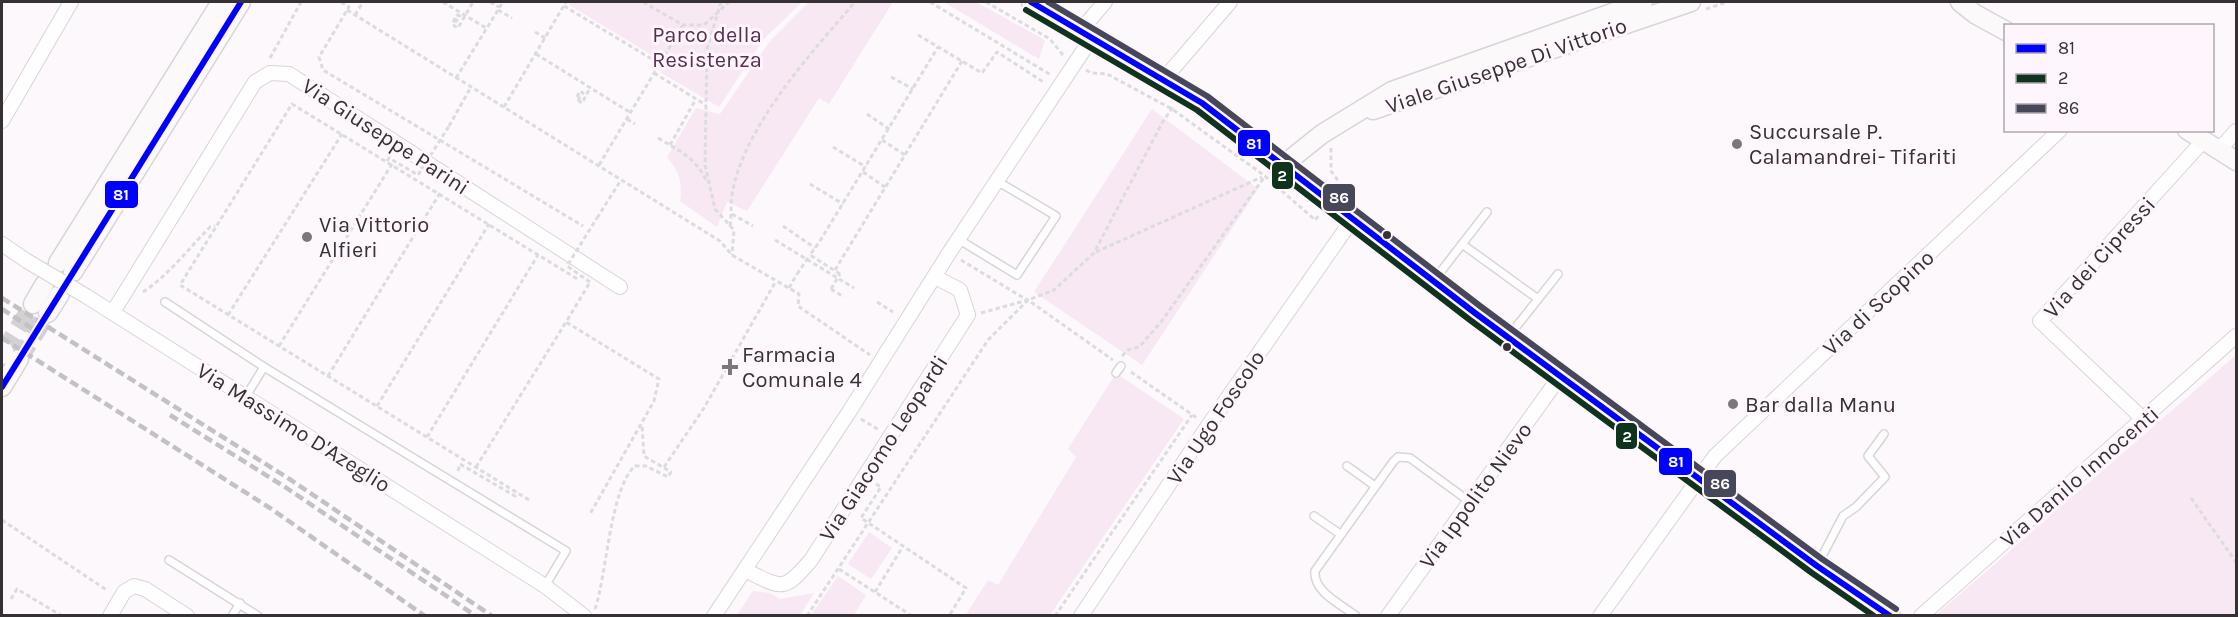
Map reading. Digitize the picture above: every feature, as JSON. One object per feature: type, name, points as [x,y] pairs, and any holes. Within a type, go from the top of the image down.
[{"type":"main road","points":[[220,2],[66,267],[241,2]]},
{"type":"main road","points":[[1031,2],[1180,89],[1433,281],[1699,476],[1817,566],[1891,615]]},
{"type":"main road","name":"Viale Giuseppe Di Vittorio","points":[[1282,166],[1322,134],[1392,91],[1643,2]]},
{"type":"main road","name":"Viale Giuseppe Di Vittorio","points":[[1354,114],[1380,109],[1691,2]]},
{"type":"main road","points":[[1962,3],[2004,30]]},
{"type":"main road","points":[[2190,132],[2236,161]]},
{"type":"main road","points":[[41,308],[52,289]]},
{"type":"main road","points":[[2,387],[8,355]]},
{"type":"street","points":[[2,120],[71,2]]},
{"type":"street","points":[[714,615],[849,412],[958,239],[1062,83],[1104,2]]},
{"type":"street","points":[[1164,80],[1230,2]]},
{"type":"street","name":"Via Giuseppe Parini","points":[[264,77],[270,74],[289,74],[620,287]]},
{"type":"street","points":[[113,312],[255,82],[264,77]]},
{"type":"street","points":[[2211,145],[2236,131]]},
{"type":"street","name":"Via di Scopino","points":[[1600,615],[1715,456],[2058,132]]},
{"type":"street","name":"Via dei Cipressi","points":[[2143,419],[2040,321],[2211,145]]},
{"type":"street","name":"Via Ugo Foscolo","points":[[1081,615],[1208,426],[1352,220]]},
{"type":"street","name":"Via Massimo D'Azeglio","points":[[2,244],[545,586],[584,615]]},
{"type":"street","points":[[935,277],[960,290],[968,315]]},
{"type":"street","name":"Via Giacomo Leopardi","points":[[745,570],[777,585],[793,582],[811,560],[862,476],[968,315]]},
{"type":"street","name":"Via Danilo Innocenti","points":[[1921,615],[2236,336]]},
{"type":"street","name":"Via Ippolito Nievo","points":[[1388,615],[1561,375]]},
{"type":"street","points":[[110,615],[129,588],[140,586],[187,615]]},
{"type":"lane","points":[[958,239],[1017,275],[1056,216],[997,181]]},
{"type":"lane","points":[[1433,281],[1487,212]]},
{"type":"lane","points":[[1462,244],[1538,299]]},
{"type":"lane","points":[[1508,337],[1558,274]]},
{"type":"lane","points":[[165,302],[264,367],[566,551],[545,586]]},
{"type":"lane","points":[[1116,373],[1121,366]]},
{"type":"lane","points":[[246,396],[264,367]]},
{"type":"lane","points":[[1817,566],[1843,516],[1856,507],[1885,477],[1868,456],[1884,434]]},
{"type":"lane","points":[[1356,615],[1319,589],[1314,580],[1314,571],[1393,462],[1403,457],[1414,461],[1470,502]]},
{"type":"lane","points":[[1347,466],[1375,486]]},
{"type":"lane","points":[[1314,516],[1340,534]]},
{"type":"lane","points":[[169,560],[258,615]]},
{"type":"lane","points":[[232,615],[240,603]]},
{"type":"path","points":[[264,77],[272,50],[301,2]]},
{"type":"path","points":[[341,2],[349,7],[319,57],[323,70],[583,226]]},
{"type":"path","points":[[355,15],[363,2]]},
{"type":"path","points":[[443,2],[486,28]]},
{"type":"path","points":[[453,22],[457,15],[460,16],[453,25],[458,28],[473,2]]},
{"type":"path","points":[[490,2],[512,18]]},
{"type":"path","points":[[456,78],[503,2]]},
{"type":"path","points":[[504,107],[566,2]]},
{"type":"path","points":[[643,2],[683,25],[704,26],[729,2]]},
{"type":"path","points":[[721,2],[706,49],[705,165],[715,209],[734,230],[732,255]]},
{"type":"path","points":[[730,226],[733,190],[747,148],[799,68],[855,2]]},
{"type":"path","points":[[930,2],[1028,59],[1062,83]]},
{"type":"path","points":[[986,2],[1050,39],[1061,54]]},
{"type":"path","points":[[564,6],[660,64]]},
{"type":"path","points":[[347,10],[599,165],[720,242],[732,255],[799,294],[798,306],[803,311],[874,357],[878,367]]},
{"type":"path","points":[[599,165],[683,25]]},
{"type":"path","points":[[535,32],[545,38]]},
{"type":"path","points":[[918,35],[981,74],[997,52],[1046,84]]},
{"type":"path","points":[[789,288],[863,172],[938,47]]},
{"type":"path","points":[[536,54],[631,113]]},
{"type":"path","points":[[835,270],[962,61]]},
{"type":"path","points":[[654,74],[706,105]]},
{"type":"path","points":[[1091,74],[1107,74],[1172,109],[1265,176],[1314,220]]},
{"type":"path","points":[[891,77],[913,90]]},
{"type":"path","points":[[387,161],[389,158],[418,176],[471,87]]},
{"type":"path","points":[[577,97],[580,91],[583,93],[578,100],[582,103],[591,88]]},
{"type":"path","points":[[1094,253],[1162,123],[1172,109],[1180,89]]},
{"type":"path","points":[[670,145],[696,99]]},
{"type":"path","points":[[529,500],[180,285],[292,104],[589,284]]},
{"type":"path","points":[[867,114],[889,129]]},
{"type":"path","points":[[627,119],[635,124]]},
{"type":"path","points":[[228,315],[342,134]]},
{"type":"path","points":[[658,138],[691,157],[700,166],[709,186]]},
{"type":"path","points":[[882,140],[904,155]]},
{"type":"path","points":[[833,147],[866,167]]},
{"type":"path","points":[[279,346],[392,164]]},
{"type":"path","points":[[863,172],[885,187]]},
{"type":"path","points":[[968,315],[1028,300],[1054,290],[1094,253],[1265,176]]},
{"type":"path","points":[[949,253],[1028,300],[1116,362],[1128,350],[1139,347],[1161,322],[1265,176]]},
{"type":"path","points":[[589,284],[567,266],[621,180]]},
{"type":"path","points":[[810,184],[843,204]]},
{"type":"path","points":[[328,376],[440,194]]},
{"type":"path","points":[[732,214],[753,226]]},
{"type":"path","points":[[377,406],[489,224]]},
{"type":"path","points":[[122,299],[141,294],[158,283],[210,227],[216,226]]},
{"type":"path","points":[[783,226],[815,248]]},
{"type":"path","points":[[775,240],[854,288]]},
{"type":"path","points":[[427,437],[538,255]]},
{"type":"path","points":[[810,255],[840,274],[831,289],[844,297]]},
{"type":"path","points":[[663,468],[704,408],[776,281]]},
{"type":"path","points":[[476,467],[589,284]]},
{"type":"path","points":[[807,615],[988,340],[1028,300]]},
{"type":"path","points":[[878,302],[893,312]]},
{"type":"path","points":[[566,322],[659,379],[654,401],[591,514]]},
{"type":"path","points":[[1121,366],[1208,426]]},
{"type":"path","points":[[849,412],[889,435]]},
{"type":"path","points":[[1055,615],[1192,415]]},
{"type":"path","points":[[591,615],[596,606],[619,497],[628,472],[635,466],[646,466],[668,477],[671,472],[644,456],[642,423]]},
{"type":"path","points":[[466,476],[456,470],[460,464],[515,496],[517,492]]},
{"type":"path","points":[[862,476],[881,487],[861,518],[902,548],[966,588],[949,615]]},
{"type":"path","points":[[2191,498],[2236,562]]},
{"type":"path","points":[[2,520],[120,599]]},
{"type":"path","points":[[875,592],[902,548]]},
{"type":"path","points":[[839,569],[912,615]]},
{"type":"path","points":[[11,599],[17,589],[62,615]]},
{"type":"green space","name":"Parco della Resistenza","points":[[571,2],[802,2],[763,40],[719,107],[660,72],[665,63],[569,5]]},
{"type":"green space","points":[[809,2],[893,2],[829,104],[819,98],[747,211],[727,202],[717,227],[680,201],[679,178],[667,157],[696,108],[720,114],[770,41]]},
{"type":"green space","points":[[944,2],[976,2],[1045,40],[1039,59]]},
{"type":"green space","points":[[1152,109],[1258,189],[1142,365],[1034,292]]},
{"type":"green space","points":[[2236,355],[2236,615],[1936,615]]},
{"type":"green space","points":[[1116,373],[1184,419],[1050,615],[965,616],[988,580],[998,585],[1076,457],[1068,449]]},
{"type":"green space","points":[[869,532],[892,548],[871,579],[848,564]]},
{"type":"green space","points":[[838,576],[866,595],[854,615],[811,615]]},
{"type":"green space","points":[[753,591],[770,593],[780,599],[814,593],[800,615],[737,615]]},
{"type":"tunnel","points":[[4,351],[33,304]]},
{"type":"tunnel","points":[[19,359],[48,313]]},
{"type":"railway","points":[[2,298],[291,480],[492,616]]},
{"type":"railway","points":[[2,309],[36,331]]},
{"type":"railway","points":[[2,338],[270,508],[425,616]]},
{"type":"railway","points":[[170,415],[285,487],[476,616]]},
{"type":"transit line","name":"81","points":[[2,387],[241,2]]},
{"type":"transit line","name":"81","points":[[1031,2],[1202,103],[1475,313],[1817,566],[1890,616]]},
{"type":"transit line","name":"86","points":[[1048,2],[1207,96],[1480,306],[1822,559],[1896,609]]},
{"type":"transit line","name":"2","points":[[1026,10],[1197,110],[1470,320],[1812,573],[1874,616]]},
{"type":"place","name":"Succursale P. Calamandrei- Tifariti","points":[[1737,144]]},
{"type":"place","name":"Via Vittorio Alfieri","points":[[307,237]]},
{"type":"place","name":"Farmacia Comunale 4","points":[[730,367]]},
{"type":"place","name":"Bar dalla Manu","points":[[1733,404]]}]
